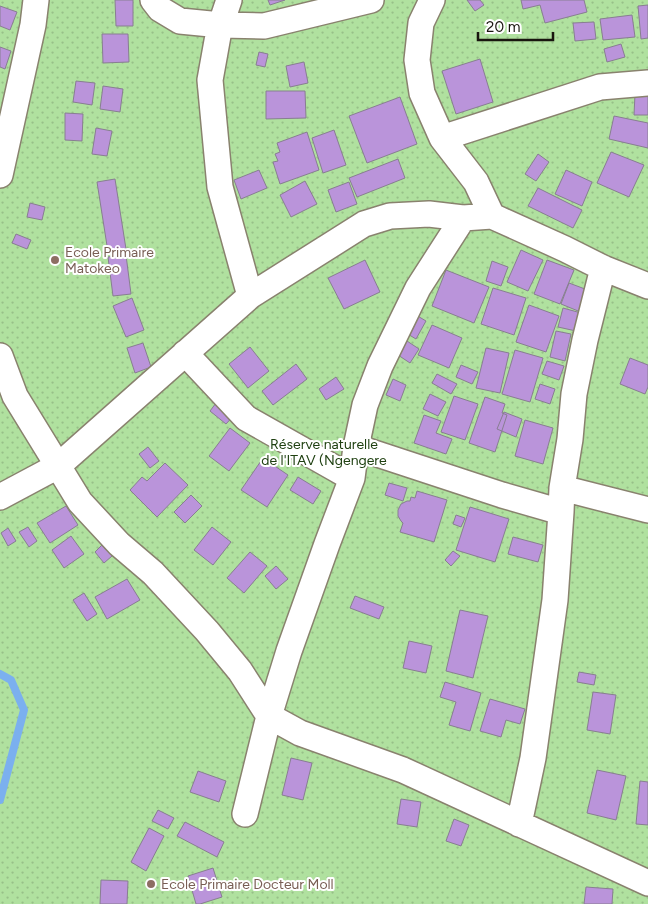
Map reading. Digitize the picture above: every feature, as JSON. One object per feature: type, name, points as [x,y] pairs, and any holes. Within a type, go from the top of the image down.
[{"type":"street","points":[[0,175],[36,0]]},
{"type":"street","points":[[153,0],[160,9],[180,21],[221,25],[264,26],[371,0]]},
{"type":"street","points":[[229,0],[221,25],[210,80],[220,187],[250,296]]},
{"type":"street","points":[[432,0],[421,24],[417,60],[422,93],[442,138],[476,182],[492,216]]},
{"type":"street","points":[[442,138],[600,87],[648,83]]},
{"type":"street","points":[[0,497],[58,466],[250,296],[364,224],[390,216],[429,214],[464,218],[492,216],[603,268],[648,286]]},
{"type":"street","points":[[245,814],[269,716],[289,651],[352,478],[365,405],[380,366],[418,288],[464,218]]},
{"type":"street","points":[[519,824],[533,758],[555,600],[562,500],[574,394],[603,268]]},
{"type":"street","points":[[185,353],[246,418],[352,478]]},
{"type":"street","points":[[0,356],[15,396],[80,502],[119,544],[153,573],[207,631],[240,672],[269,716],[300,733],[402,770],[648,883]]},
{"type":"street","points":[[356,447],[502,495],[648,510]]},
{"type":"green space","name":"Réserve naturelle de l'ITAV (Ngengere","points":[[0,0],[648,0],[648,904],[0,904]]},
{"type":"building","points":[[115,0],[133,0],[133,26],[116,26]]},
{"type":"building","points":[[268,0],[285,0],[270,5]]},
{"type":"building","points":[[467,0],[480,0],[484,5],[475,11]]},
{"type":"building","points":[[521,0],[584,0],[587,12],[545,23],[540,5],[523,9]]},
{"type":"building","points":[[648,5],[648,38],[641,39],[638,6]]},
{"type":"building","points":[[0,6],[17,12],[10,30],[0,26]]},
{"type":"building","points":[[632,15],[635,37],[603,40],[600,19]]},
{"type":"building","points":[[594,22],[596,39],[575,41],[573,23]]},
{"type":"building","points":[[102,34],[128,34],[129,62],[103,63]]},
{"type":"building","points":[[621,44],[625,57],[607,62],[604,49]]},
{"type":"building","points":[[0,47],[11,51],[5,69],[0,67]]},
{"type":"building","points":[[259,52],[268,54],[265,67],[256,65]]},
{"type":"building","points":[[480,59],[493,102],[456,114],[442,71]]},
{"type":"building","points":[[304,62],[308,83],[290,87],[286,66]]},
{"type":"building","points":[[76,81],[95,83],[92,105],[73,102]]},
{"type":"building","points":[[103,86],[123,89],[120,112],[100,109]]},
{"type":"building","points":[[266,91],[305,91],[306,118],[266,119]]},
{"type":"building","points":[[635,94],[648,94],[648,115],[634,115]]},
{"type":"building","points":[[400,97],[417,144],[367,163],[349,116]]},
{"type":"building","points":[[65,113],[83,114],[82,141],[65,140]]},
{"type":"building","points":[[614,116],[648,123],[648,148],[609,139]]},
{"type":"building","points":[[96,128],[112,131],[107,156],[92,154]]},
{"type":"building","points":[[334,130],[346,165],[323,173],[312,138]]},
{"type":"building","points":[[307,132],[319,170],[280,184],[273,162],[278,161],[275,154],[280,152],[277,143]]},
{"type":"building","points":[[611,152],[644,165],[629,197],[597,183]]},
{"type":"building","points":[[538,154],[549,162],[536,181],[525,174]]},
{"type":"building","points":[[398,159],[405,178],[357,197],[349,178]]},
{"type":"building","points":[[259,170],[267,188],[241,199],[234,180]]},
{"type":"building","points":[[566,170],[592,182],[582,206],[555,194]]},
{"type":"building","points":[[115,179],[126,249],[108,252],[97,182]]},
{"type":"building","points":[[305,181],[317,204],[291,217],[280,195]]},
{"type":"building","points":[[349,182],[357,204],[336,212],[328,190]]},
{"type":"building","points":[[538,188],[582,210],[573,228],[528,206]]},
{"type":"building","points":[[30,203],[45,207],[42,220],[27,217]]},
{"type":"building","points":[[16,234],[31,240],[27,249],[12,243]]},
{"type":"building","points":[[521,250],[543,260],[528,291],[507,282]]},
{"type":"building","points":[[126,255],[131,294],[113,296],[108,257]]},
{"type":"building","points":[[365,260],[380,292],[344,309],[328,278]]},
{"type":"building","points":[[547,260],[574,270],[560,304],[534,294]]},
{"type":"building","points":[[492,261],[508,267],[501,286],[486,281]]},
{"type":"building","points":[[446,270],[489,287],[474,323],[432,306]]},
{"type":"building","points":[[569,283],[593,292],[583,313],[561,304]]},
{"type":"building","points":[[493,288],[526,298],[514,335],[481,324]]},
{"type":"building","points":[[132,298],[144,330],[126,337],[113,306]]},
{"type":"building","points":[[529,305],[559,316],[546,352],[516,342]]},
{"type":"building","points":[[563,308],[581,313],[576,331],[558,327]]},
{"type":"building","points":[[416,315],[426,321],[416,339],[406,333]]},
{"type":"building","points":[[432,325],[462,338],[449,368],[418,355]]},
{"type":"building","points":[[556,331],[571,334],[565,361],[550,357]]},
{"type":"building","points":[[404,339],[419,349],[410,363],[395,353]]},
{"type":"building","points":[[143,343],[151,367],[135,373],[127,348]]},
{"type":"building","points":[[250,347],[269,371],[248,388],[229,364]]},
{"type":"building","points":[[486,348],[509,353],[500,393],[476,388]]},
{"type":"building","points":[[515,350],[543,358],[530,402],[502,394]]},
{"type":"building","points":[[630,358],[648,365],[648,387],[645,394],[620,384]]},
{"type":"building","points":[[547,361],[564,366],[559,380],[542,374]]},
{"type":"building","points":[[296,364],[307,379],[273,405],[262,391]]},
{"type":"building","points":[[461,365],[478,372],[472,384],[456,377]]},
{"type":"building","points":[[437,374],[457,384],[451,394],[432,383]]},
{"type":"building","points":[[336,377],[344,389],[326,400],[319,389]]},
{"type":"building","points":[[393,379],[406,385],[400,401],[386,395]]},
{"type":"building","points":[[540,384],[555,389],[550,404],[535,399]]},
{"type":"building","points":[[430,394],[446,402],[438,416],[423,409]]},
{"type":"building","points":[[454,396],[478,404],[465,440],[441,432]]},
{"type":"building","points":[[485,397],[505,404],[502,413],[507,415],[495,452],[469,443]]},
{"type":"building","points":[[219,399],[236,413],[226,424],[210,411]]},
{"type":"building","points":[[504,412],[522,419],[516,437],[497,429]]},
{"type":"building","points":[[424,415],[441,421],[436,433],[452,439],[446,454],[414,443]]},
{"type":"building","points":[[525,420],[553,428],[543,464],[515,456]]},
{"type":"building","points":[[230,428],[250,443],[229,471],[209,456]]},
{"type":"building","points":[[148,447],[159,461],[150,468],[139,454]]},
{"type":"building","points":[[263,458],[288,475],[267,507],[241,490]]},
{"type":"building","points":[[165,463],[188,485],[157,517],[130,490],[142,477],[147,481]]},
{"type":"building","points":[[298,477],[321,491],[313,504],[290,490]]},
{"type":"building","points":[[389,483],[407,488],[403,501],[385,495]]},
{"type":"building","points":[[417,491],[447,500],[434,542],[400,532],[403,523],[398,516],[398,510],[401,504],[410,501],[411,497],[415,498]]},
{"type":"building","points":[[191,495],[202,506],[185,523],[174,512]]},
{"type":"building","points":[[66,506],[78,525],[50,543],[37,523]]},
{"type":"building","points":[[470,507],[509,519],[495,562],[456,550]]},
{"type":"building","points":[[456,515],[465,518],[461,527],[453,524]]},
{"type":"building","points":[[28,527],[37,541],[29,547],[19,532]]},
{"type":"building","points":[[212,527],[231,542],[213,565],[194,550]]},
{"type":"building","points":[[8,528],[16,541],[8,546],[1,533]]},
{"type":"building","points":[[71,536],[84,554],[64,568],[52,550]]},
{"type":"building","points":[[513,537],[543,545],[538,562],[508,554]]},
{"type":"building","points":[[102,545],[112,556],[104,563],[95,552]]},
{"type":"building","points":[[453,551],[460,556],[451,566],[445,560]]},
{"type":"building","points":[[250,552],[267,566],[244,593],[227,578]]},
{"type":"building","points":[[276,566],[288,579],[276,589],[265,576]]},
{"type":"building","points":[[127,579],[140,600],[107,619],[95,597]]},
{"type":"building","points":[[84,593],[97,614],[87,621],[73,600]]},
{"type":"building","points":[[355,596],[384,607],[379,619],[350,608]]},
{"type":"building","points":[[460,610],[488,616],[473,678],[446,671]]},
{"type":"building","points":[[409,641],[432,646],[426,673],[403,668]]},
{"type":"building","points":[[579,672],[596,675],[594,685],[577,682]]},
{"type":"building","points":[[445,682],[481,693],[470,731],[449,725],[456,702],[440,697]]},
{"type":"building","points":[[593,692],[616,695],[610,734],[587,730]]},
{"type":"building","points":[[490,699],[525,709],[520,724],[506,720],[501,737],[480,731]]},
{"type":"building","points":[[291,758],[312,763],[303,800],[282,795]]},
{"type":"building","points":[[597,770],[626,776],[616,820],[587,813]]},
{"type":"building","points":[[198,771],[226,781],[219,802],[190,792]]},
{"type":"building","points":[[640,781],[648,782],[648,825],[636,824]]},
{"type":"building","points":[[401,799],[421,802],[417,827],[397,824]]},
{"type":"building","points":[[158,810],[174,818],[168,829],[152,821]]},
{"type":"building","points":[[454,819],[469,825],[461,846],[446,841]]},
{"type":"building","points":[[185,822],[224,842],[217,857],[177,836]]},
{"type":"building","points":[[149,828],[164,836],[146,871],[131,862]]},
{"type":"building","points":[[213,868],[222,897],[196,904],[188,876]]},
{"type":"building","points":[[101,880],[128,881],[127,904],[100,904]]},
{"type":"building","points":[[586,887],[613,889],[612,904],[584,904]]},
{"type":"waterway","points":[[0,674],[11,680],[24,710],[0,800]]},
{"type":"place","name":"Ecole Primaire Matokeo","points":[[55,260]]},
{"type":"place","name":"Ecole Primaire Docteur Moll","points":[[151,884]]}]
